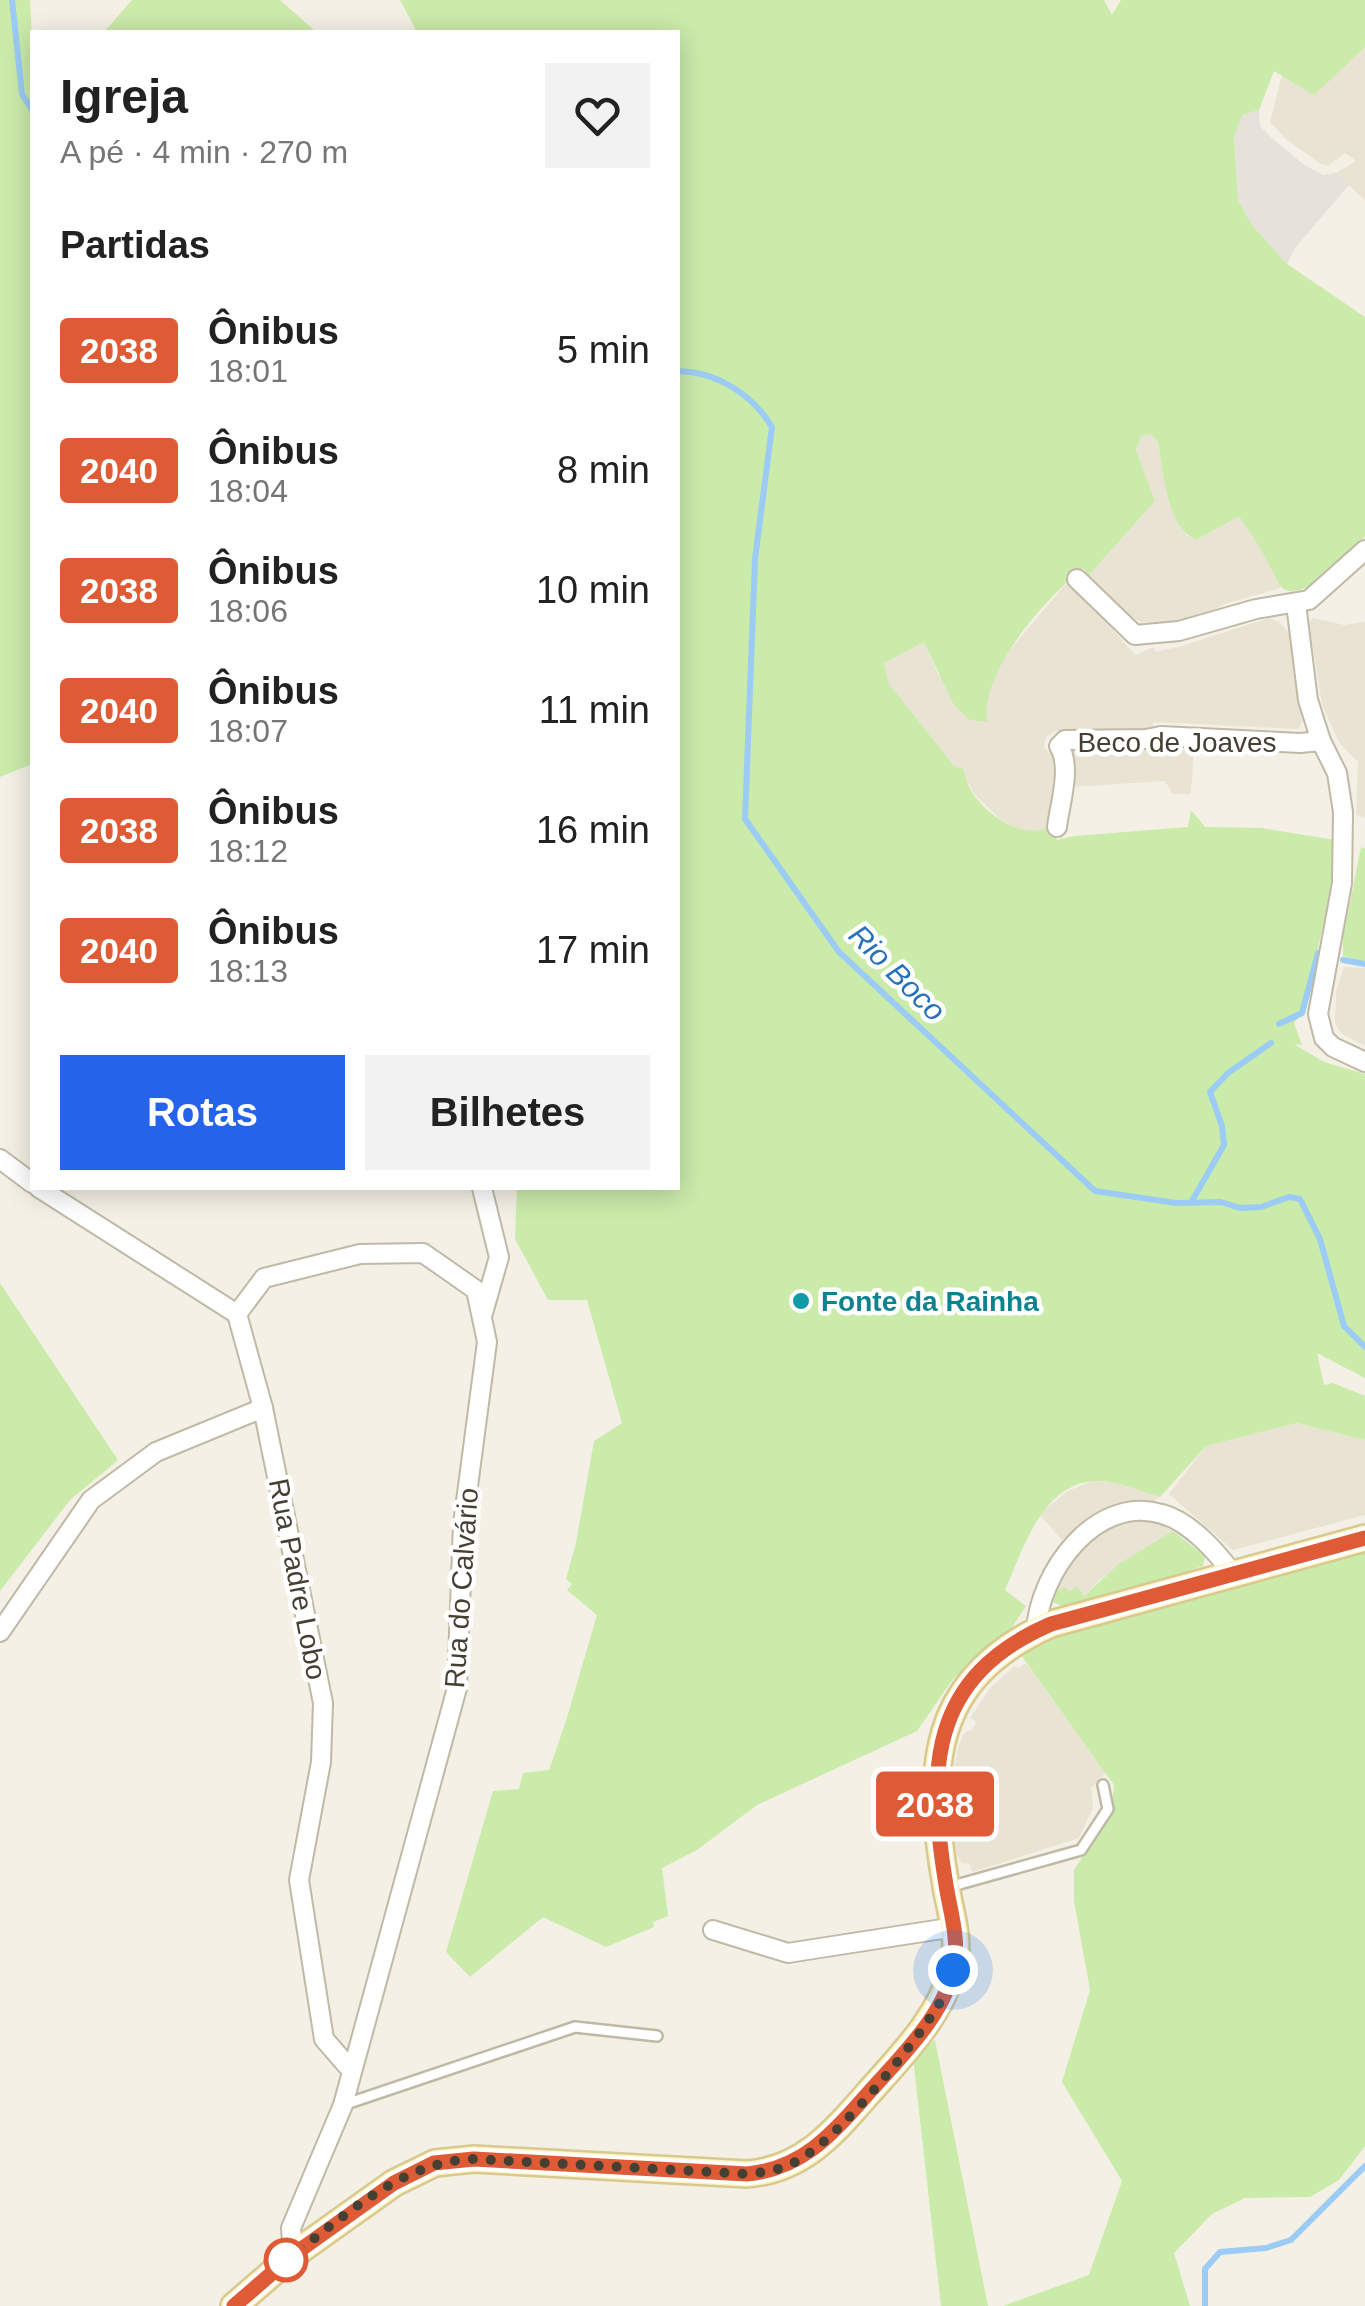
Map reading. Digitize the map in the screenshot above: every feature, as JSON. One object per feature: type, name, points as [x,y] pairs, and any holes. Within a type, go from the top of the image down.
[{"type":"main road","points":[[234,2306],[262,2296],[293,2255],[394,2183],[442,2161],[474,2159],[747,2174],[768,2172],[795,2162],[825,2140],[860,2102],[913,2042],[940,2002],[955,1961],[935,1780],[939,1750],[952,1713],[970,1684],[997,1657],[1036,1631],[1073,1616],[1365,1538]]},
{"type":"street","points":[[1076,579],[1135,635],[1179,631],[1256,609],[1309,600],[1365,550]]},
{"type":"street","points":[[1296,604],[1308,700],[1321,741],[1337,773],[1345,847],[1318,1014],[1324,1038],[1332,1047],[1365,1062]]},
{"type":"street","name":"Beco de Joaves","points":[[1057,827],[1065,768],[1060,746],[1066,740],[1161,736],[1321,741]]},
{"type":"street","points":[[0,1160],[30,1178]]},
{"type":"street","points":[[49,1190],[237,1314]]},
{"type":"street","points":[[482,1190],[499,1257],[482,1317]]},
{"type":"street","name":"Rua do Calvário","points":[[237,1314],[264,1278],[360,1254],[423,1252],[476,1290],[487,1342],[463,1524],[457,1688],[343,2105],[291,2228],[293,2255]]},
{"type":"street","name":"Rua Padre Lobo","points":[[237,1314],[263,1408],[322,1702],[321,1762],[299,1880],[324,2038],[351,2070]]},
{"type":"street","points":[[0,1632],[91,1500],[156,1452],[263,1408]]},
{"type":"street","points":[[1036,1631],[1037,1607],[1062,1558],[1086,1532],[1117,1516],[1151,1512],[1168,1515],[1221,1558],[1232,1573]]},
{"type":"street","points":[[713,1930],[788,1953],[954,1928]]},
{"type":"lane","points":[[946,1888],[1081,1850],[1108,1809],[1103,1785]]},
{"type":"lane","points":[[343,2105],[575,2026],[657,2036]]},
{"type":"shaded area","points":[[1365,47],[1365,200],[1336,173],[1356,161],[1345,153],[1328,166],[1319,163],[1270,122],[1282,75],[1314,94]]},
{"type":"shaded area","points":[[1259,110],[1260,126],[1303,164],[1323,175],[1336,173],[1349,185],[1294,249],[1287,264],[1252,225],[1238,200],[1234,136],[1242,115]]},
{"type":"shaded area","points":[[1150,434],[1158,442],[1174,515],[1187,536],[1197,540],[1239,515],[1265,554],[1281,588],[1224,604],[1200,617],[1162,623],[1142,622],[1121,614],[1093,584],[1088,576],[1155,501],[1136,450],[1140,436]]},
{"type":"shaded area","points":[[1069,580],[1135,655],[1154,647],[1156,652],[1182,646],[1269,618],[1279,622],[1291,635],[1302,722],[1298,729],[1154,722],[1151,729],[1055,731],[1046,737],[1044,747],[1059,768],[1050,827],[1037,833],[1022,831],[1000,819],[976,796],[964,769],[954,766],[913,717],[889,684],[884,663],[924,642],[938,674],[986,721],[984,704],[994,675],[1009,651]]},
{"type":"shaded area","points":[[1313,618],[1344,625],[1365,622],[1365,818],[1356,815],[1358,762],[1339,742],[1322,704],[1309,623]]},
{"type":"shaded area","points":[[1194,745],[1191,794],[1173,794],[1165,781],[1071,787],[1073,748]]},
{"type":"shaded area","points":[[1344,967],[1365,968],[1365,1046],[1341,1033],[1335,1024],[1336,992]]},
{"type":"shaded area","points":[[1297,1423],[1365,1440],[1365,1515],[1233,1550],[1169,1494],[1206,1446]]},
{"type":"shaded area","points":[[1093,1481],[1120,1483],[1160,1497],[1077,1530],[1062,1540],[1039,1514],[1068,1491]]},
{"type":"shaded area","points":[[1138,1519],[1155,1521],[1173,1531],[1101,1579],[1083,1596],[1059,1591],[1055,1584],[1089,1542],[1122,1523]]},
{"type":"shaded area","points":[[1026,1663],[1106,1773],[1091,1788],[1093,1808],[1079,1838],[972,1872],[970,1864],[962,1863],[957,1856],[949,1813],[958,1806],[958,1791],[951,1784],[958,1748],[964,1733],[973,1729],[976,1722],[970,1718],[991,1687],[1015,1666]]},
{"type":"green space","points":[[0,0],[30,0],[30,765],[0,777]]},
{"type":"green space","points":[[132,0],[280,0],[314,30],[106,30]]},
{"type":"green space","points":[[400,0],[1104,0],[1112,15],[1121,0],[1365,0],[1365,47],[1314,95],[1274,71],[1259,110],[1242,115],[1234,137],[1238,200],[1252,225],[1287,264],[1365,317],[1365,536],[1315,582],[1303,589],[1284,589],[1239,516],[1196,540],[1186,533],[1172,511],[1158,442],[1150,434],[1141,436],[1136,450],[1155,501],[1088,576],[1083,568],[1051,598],[1018,638],[993,681],[987,722],[970,720],[954,705],[924,642],[884,663],[889,684],[954,766],[964,769],[974,795],[1009,825],[1037,830],[1050,827],[1057,840],[1188,827],[1191,810],[1205,827],[1261,828],[1335,840],[1337,863],[1302,1013],[1294,1023],[1302,1045],[1294,1044],[1324,1062],[1365,1074],[1365,1378],[1317,1353],[1324,1385],[1333,1383],[1365,1396],[1365,1440],[1297,1423],[1206,1446],[1160,1497],[1122,1484],[1098,1481],[1062,1492],[1037,1520],[1005,1590],[1026,1606],[1011,1629],[953,1679],[917,1731],[757,1805],[697,1850],[662,1868],[668,1916],[653,1922],[654,1927],[606,1947],[543,1917],[470,1977],[446,1952],[493,1791],[519,1789],[523,1773],[549,1770],[566,1721],[597,1615],[567,1590],[572,1584],[566,1579],[594,1441],[622,1423],[587,1300],[548,1300],[515,1239],[517,1190],[680,1190],[680,30],[416,30]]},
{"type":"green space","points":[[1361,847],[1365,849],[1365,962],[1343,956]]},
{"type":"green space","points":[[0,1283],[118,1460],[70,1500],[0,1591]]},
{"type":"green space","points":[[1173,1531],[1205,1556],[1203,1566],[1064,1607],[1053,1602],[1055,1584],[1059,1591],[1065,1587],[1069,1592],[1077,1586],[1084,1596],[1119,1564]]},
{"type":"green space","points":[[1365,1552],[1365,2146],[1339,2180],[1310,2197],[1245,2198],[1212,2214],[1174,2253],[1190,2306],[1003,2306],[1089,2275],[1122,2181],[1062,2082],[1090,1990],[1074,1901],[1074,1870],[1111,1814],[1114,1785],[1021,1655],[1022,1648],[1041,1633],[1144,1611]]},
{"type":"green space","points":[[935,2040],[988,2306],[941,2306],[913,2058]]},
{"type":"waterway","name":"Rio Boco","points":[[12,0],[22,94],[30,107]]},
{"type":"waterway","name":"Rio Boco","points":[[680,371],[720,380],[732,387],[754,404],[772,427],[755,559],[745,819],[839,952],[1095,1191],[1176,1203],[1221,1202],[1240,1208],[1261,1207],[1289,1197],[1300,1199],[1320,1239],[1344,1326],[1365,1347]]},
{"type":"waterway","points":[[1279,1024],[1302,1013],[1318,953]]},
{"type":"waterway","points":[[1343,960],[1365,964]]},
{"type":"waterway","points":[[1192,1201],[1224,1145],[1210,1092],[1228,1073],[1271,1043]]},
{"type":"waterway","points":[[1205,2306],[1205,2269],[1220,2252],[1266,2248],[1291,2240],[1365,2166]]},
{"type":"bus line","name":"2038","points":[[234,2306],[293,2255],[382,2191],[434,2163],[474,2159],[747,2174],[780,2169],[806,2156],[913,2042],[940,2002],[953,1970],[954,1928],[936,1812],[935,1780],[939,1750],[952,1713],[980,1672],[1016,1642],[1073,1616],[1365,1538]]},
{"type":"place","name":"Fonte da Rainha","points":[[801,1301]]},
{"type":"route","points":[[286,2260],[394,2183],[442,2161],[474,2159],[747,2174],[780,2169],[806,2156],[825,2140],[913,2042],[940,2002],[953,1970]]}]
